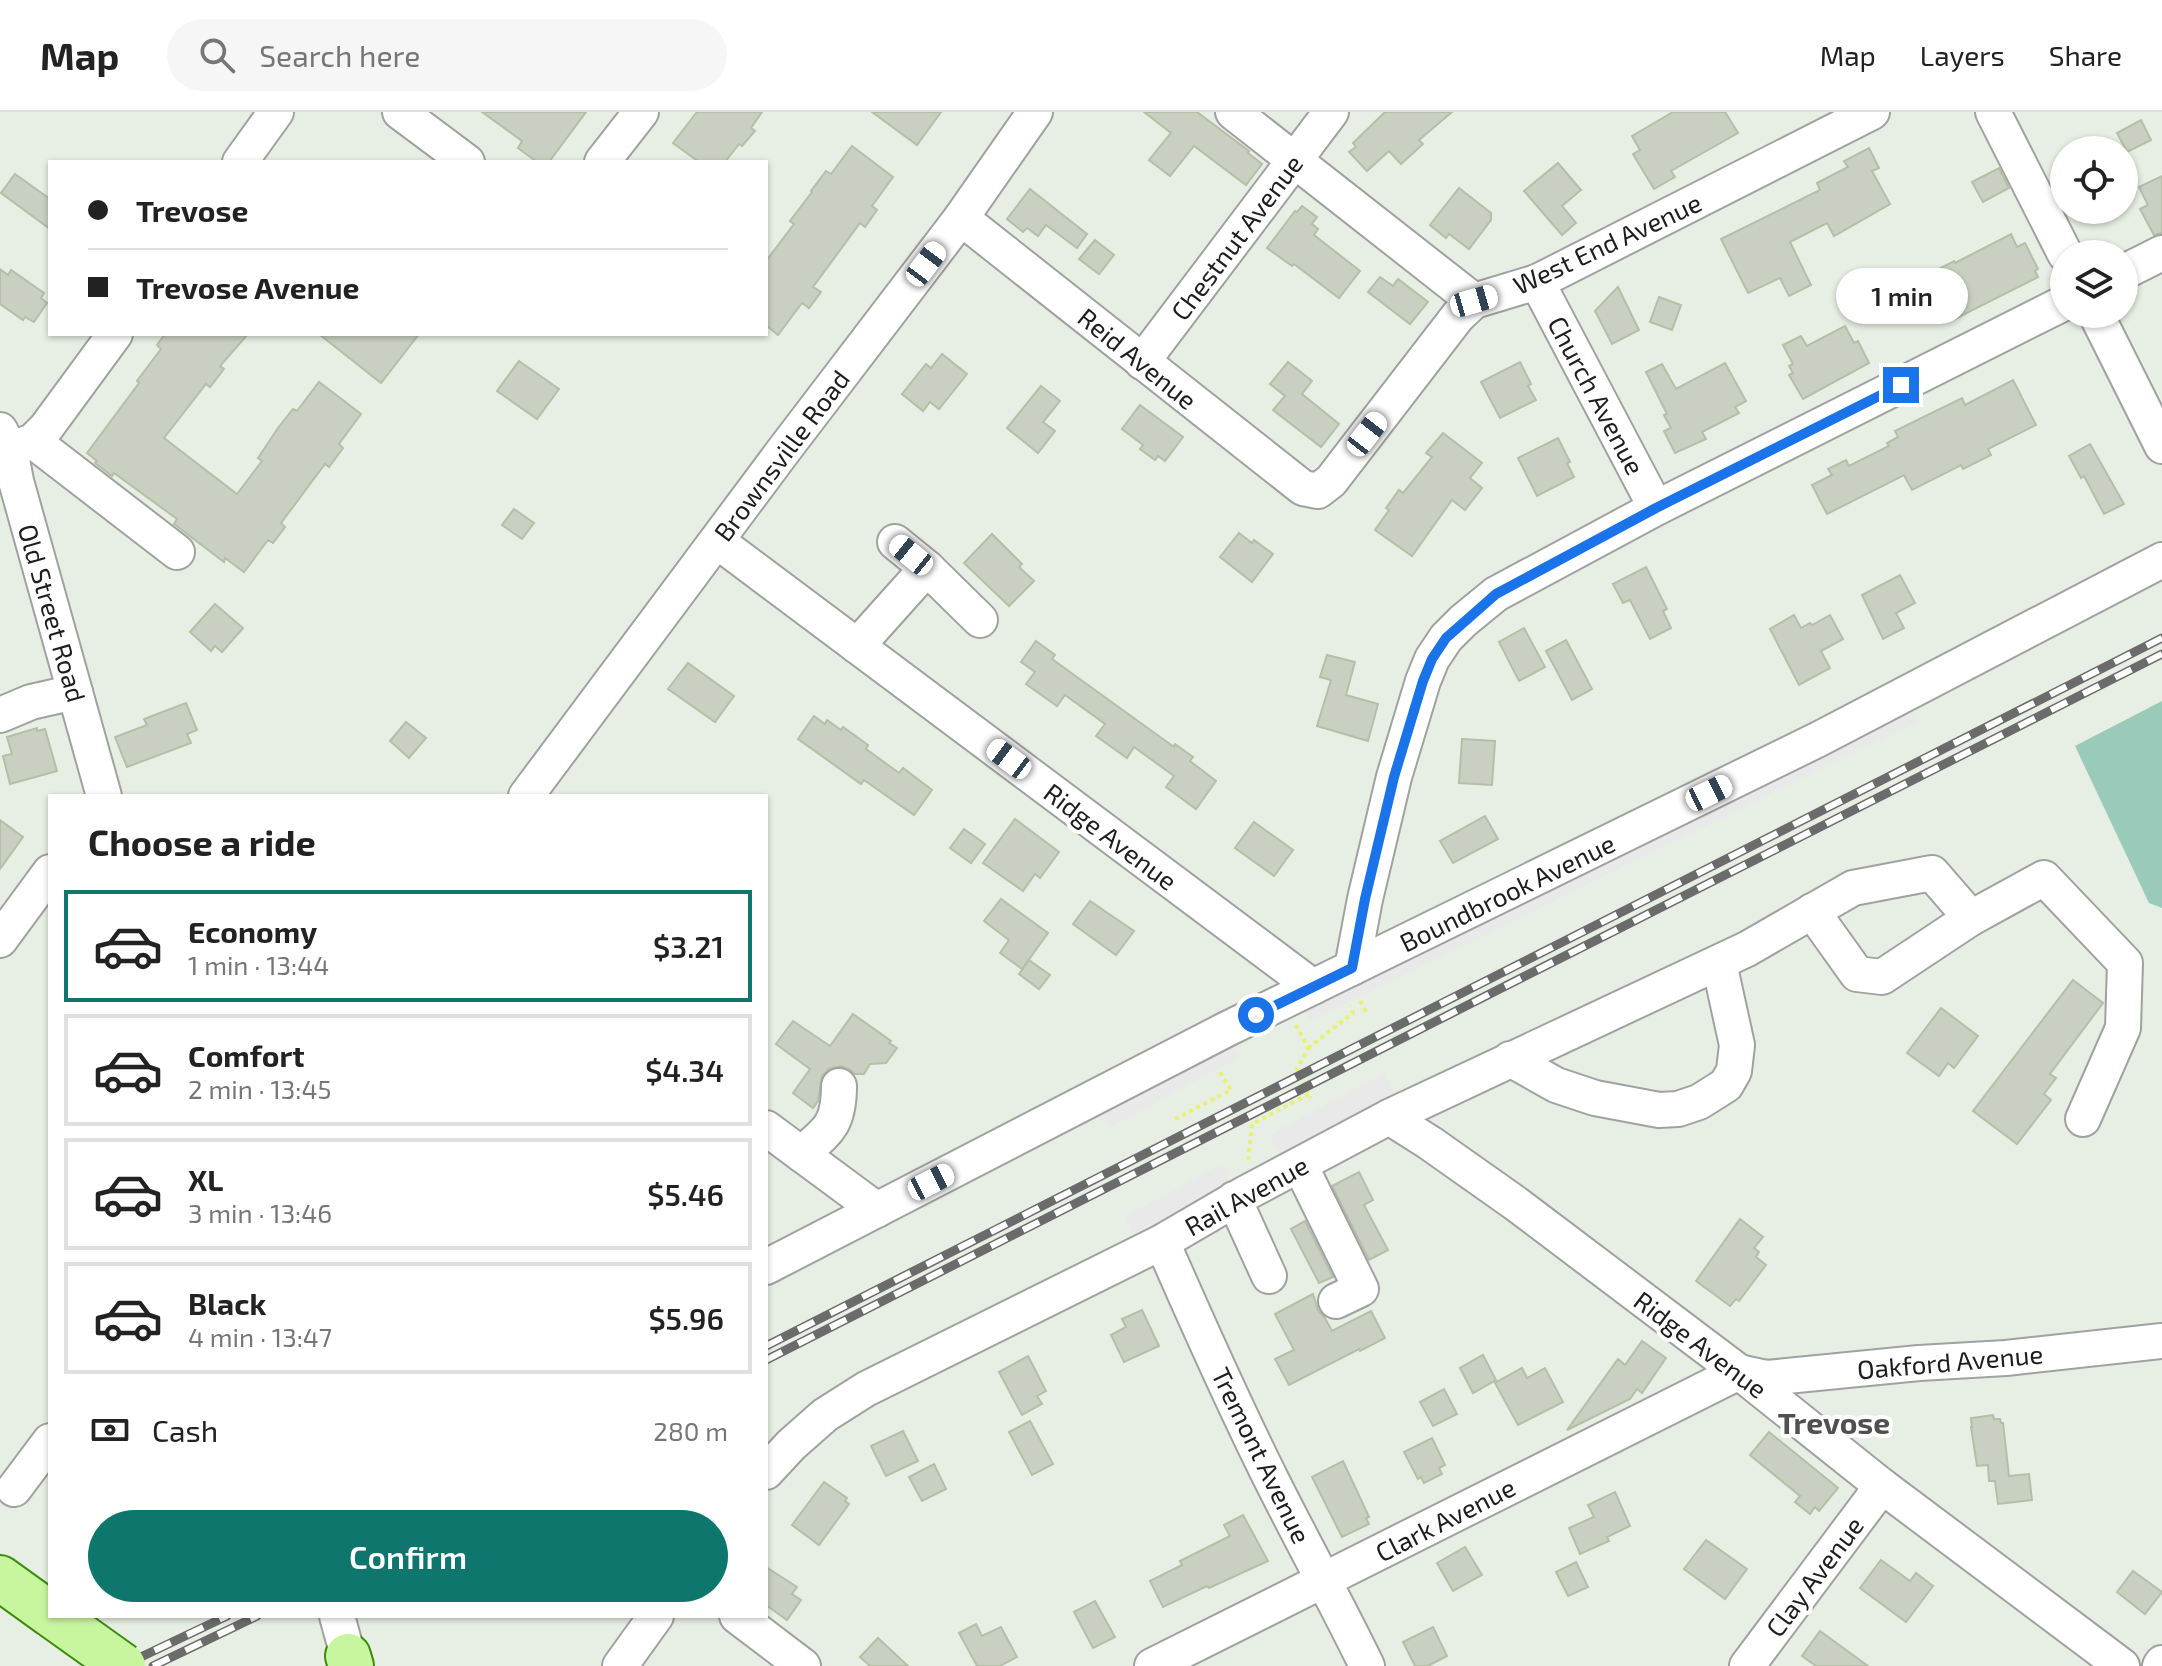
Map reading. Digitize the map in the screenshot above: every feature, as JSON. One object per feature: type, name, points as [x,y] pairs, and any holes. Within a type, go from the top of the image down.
[{"type":"main road","points":[[0,1578],[48,1612]]},
{"type":"main road","points":[[56,1618],[123,1666]]},
{"type":"street","points":[[241,160],[276,112]]},
{"type":"street","points":[[400,112],[464,160]]},
{"type":"street","points":[[604,160],[641,112]]},
{"type":"street","points":[[1233,112],[1474,301]]},
{"type":"street","name":"Chestnut Avenue","points":[[1142,362],[1331,112]]},
{"type":"street","name":"West End Avenue","points":[[1474,301],[1537,282],[1872,112]]},
{"type":"street","points":[[1993,112],[2058,240]]},
{"type":"street","name":"Brownsville Road","points":[[527,794],[961,218],[1031,113]]},
{"type":"street","name":"Reid Avenue","points":[[961,218],[1303,488],[1318,491],[1331,481],[1458,316],[1474,301]]},
{"type":"street","points":[[2138,265],[2162,253]]},
{"type":"street","name":"Church Avenue","points":[[1537,282],[1656,508]]},
{"type":"street","points":[[1352,968],[1394,777],[1423,681],[1432,659],[1446,638],[1496,594],[1656,508],[2050,310]]},
{"type":"street","points":[[2103,328],[2162,446]]},
{"type":"street","points":[[14,440],[46,428],[114,336]]},
{"type":"street","points":[[14,440],[177,552]]},
{"type":"street","name":"Old Street Road","points":[[14,440],[16,481],[103,794]]},
{"type":"street","name":"Ridge Avenue","points":[[717,541],[1313,987]]},
{"type":"street","points":[[895,542],[927,568],[980,620]]},
{"type":"street","name":"Boundbrook Avenue","points":[[768,1266],[1313,987],[1819,739],[2162,560]]},
{"type":"street","points":[[857,646],[927,568]]},
{"type":"street","points":[[0,715],[31,702],[75,692]]},
{"type":"street","name":"Rail Avenue","points":[[768,1470],[825,1415],[866,1389],[1162,1242],[1240,1196],[1389,1117],[1733,956],[1853,888],[1932,873],[1971,918]]},
{"type":"street","points":[[0,940],[48,875]]},
{"type":"street","points":[[1812,911],[1857,974],[1882,977],[1971,918],[2044,878],[2125,963],[2123,1028],[2083,1119]]},
{"type":"street","points":[[1510,1059],[1556,1085],[1595,1098],[1659,1110],[1678,1109],[1699,1102],[1726,1085],[1734,1071],[1737,1045],[1733,956]]},
{"type":"street","points":[[801,1154],[835,1121],[839,1086]]},
{"type":"street","name":"Ridge Avenue","points":[[1389,1117],[1515,1203],[1739,1372],[1882,1486],[2122,1666]]},
{"type":"street","points":[[768,1129],[877,1210]]},
{"type":"street","points":[[1300,1165],[1361,1289],[1336,1301]]},
{"type":"street","points":[[1240,1196],[1269,1276]]},
{"type":"street","name":"Tremont Avenue","points":[[1162,1242],[1246,1428],[1367,1666]]},
{"type":"street","name":"Oakford Avenue","points":[[1739,1372],[1767,1378],[2162,1341]]},
{"type":"street","name":"Clark Avenue","points":[[1152,1666],[1739,1372]]},
{"type":"street","name":"Clay Avenue","points":[[1747,1666],[1882,1486]]},
{"type":"street","points":[[620,1666],[655,1618]]},
{"type":"street","points":[[740,1618],[803,1666]]},
{"type":"path","points":[[1360,1001],[1368,1015]]},
{"type":"path","points":[[1240,1196],[1252,1124],[1310,1096],[1297,1069],[1308,1048],[1353,1013],[1350,1006]]},
{"type":"path","points":[[1303,1038],[1308,1048]]},
{"type":"path","points":[[1175,1119],[1231,1090],[1220,1072]]},
{"type":"green space","points":[[2162,701],[2162,908],[2149,903],[2075,746]]},
{"type":"shaded area","points":[[1911,703],[1919,721],[1310,1021],[1302,1004]]},
{"type":"shaded area","points":[[1230,1042],[1239,1058],[1110,1127],[1101,1111]]},
{"type":"shaded area","points":[[1384,1073],[1395,1093],[1281,1154],[1270,1135]]},
{"type":"shaded area","points":[[1222,1164],[1233,1184],[1135,1237],[1124,1217]]},
{"type":"building","points":[[482,112],[586,112],[550,160],[534,160],[518,148],[522,141]]},
{"type":"building","points":[[697,112],[762,112],[751,128],[755,131],[727,160],[696,160],[673,143]]},
{"type":"building","points":[[872,112],[941,112],[917,145]]},
{"type":"building","points":[[1144,112],[1197,112],[1262,164],[1246,185],[1194,146],[1170,176],[1149,160],[1171,133]]},
{"type":"building","points":[[1385,112],[1452,112],[1419,140],[1423,144],[1401,164],[1389,151],[1367,171],[1349,152],[1356,147],[1353,143]]},
{"type":"building","points":[[1673,112],[1725,112],[1738,133],[1671,171],[1675,177],[1654,189],[1633,154],[1640,150],[1632,136]]},
{"type":"building","points":[[2141,120],[2151,140],[2138,146],[2138,136],[2119,136],[2117,133]]},
{"type":"building","points":[[852,146],[893,177],[872,206],[877,210],[865,227],[860,223],[813,287],[821,292],[809,308],[802,303],[778,335],[768,327],[768,258],[794,224],[790,221],[811,191],[826,171],[831,174]]},
{"type":"building","points":[[1869,148],[1879,168],[1872,171],[1890,204],[1834,236],[1827,223],[1790,242],[1811,285],[1789,296],[1780,278],[1748,293],[1721,239],[1820,190],[1817,183],[1848,167],[1844,161]]},
{"type":"building","points":[[1558,163],[1581,190],[1562,206],[1576,223],[1562,235],[1524,191]]},
{"type":"building","points":[[1999,168],[2009,188],[1983,202],[1972,182]]},
{"type":"building","points":[[15,174],[48,198],[48,228],[1,193]]},
{"type":"building","points":[[2162,176],[2162,233],[2154,235],[2140,209],[2148,205],[2139,187]]},
{"type":"building","points":[[1459,188],[1491,213],[1491,220],[1469,249],[1449,234],[1446,238],[1430,225]]},
{"type":"building","points":[[1030,189],[1087,234],[1077,248],[1046,225],[1038,236],[1027,228],[1023,232],[1007,219]]},
{"type":"building","points":[[1302,206],[1317,217],[1312,224],[1318,229],[1314,235],[1360,271],[1339,298],[1267,248]]},
{"type":"building","points":[[2011,234],[2017,247],[2025,243],[2038,269],[2035,271],[2038,277],[1955,319],[1931,273]]},
{"type":"building","points":[[1095,240],[1114,255],[1099,274],[1079,259]]},
{"type":"building","points":[[0,269],[8,275],[11,270],[44,293],[41,298],[47,303],[34,322],[25,317],[23,320],[0,304]]},
{"type":"building","points":[[1380,277],[1393,286],[1398,279],[1428,302],[1410,324],[1368,292]]},
{"type":"building","points":[[1618,287],[1639,330],[1612,344],[1595,311]]},
{"type":"building","points":[[1659,297],[1681,305],[1672,330],[1650,322]]},
{"type":"building","points":[[1845,326],[1854,343],[1858,341],[1869,363],[1803,399],[1789,375],[1793,373],[1789,366],[1793,364],[1783,345],[1801,336],[1807,346]]},
{"type":"building","points":[[164,336],[246,336],[220,366],[224,369],[210,387],[206,384],[164,438],[237,494],[262,461],[258,458],[278,428],[293,409],[297,411],[319,382],[361,414],[339,444],[343,448],[329,467],[325,464],[281,523],[285,527],[273,543],[268,540],[244,572],[225,558],[224,562],[174,524],[177,519],[114,473],[112,476],[87,453],[139,383],[137,381],[161,349],[157,345]]},
{"type":"building","points":[[322,336],[417,336],[381,383]]},
{"type":"building","points":[[942,354],[967,374],[939,409],[930,402],[923,411],[902,394],[926,364],[931,368]]},
{"type":"building","points":[[519,361],[559,389],[537,419],[497,391]]},
{"type":"building","points":[[1288,362],[1312,381],[1302,394],[1339,424],[1321,447],[1273,410],[1285,396],[1270,384]]},
{"type":"building","points":[[1520,362],[1536,400],[1500,418],[1481,382]]},
{"type":"building","points":[[1725,363],[1746,401],[1735,407],[1739,413],[1702,432],[1706,439],[1675,453],[1664,431],[1671,428],[1664,415],[1667,414],[1646,372],[1662,364],[1676,389]]},
{"type":"building","points":[[2013,380],[2036,425],[1988,449],[1991,455],[1963,469],[1961,465],[1912,490],[1904,475],[1827,514],[1812,485],[1832,475],[1828,469],[1846,460],[1849,466],[1889,446],[1887,443],[1898,437],[1895,431],[1962,398],[1965,405]]},
{"type":"building","points":[[1041,386],[1060,401],[1043,422],[1055,431],[1038,453],[1007,428]]},
{"type":"building","points":[[1140,405],[1183,437],[1165,461],[1158,456],[1155,460],[1140,449],[1143,445],[1122,429]]},
{"type":"building","points":[[1443,433],[1482,463],[1470,478],[1482,488],[1465,510],[1452,500],[1412,556],[1375,530],[1399,490],[1403,493],[1432,457],[1426,453]]},
{"type":"building","points":[[1558,438],[1574,477],[1537,496],[1518,458]]},
{"type":"building","points":[[2090,444],[2124,504],[2104,514],[2084,476],[2081,478],[2069,456]]},
{"type":"building","points":[[514,509],[534,523],[522,539],[502,525]]},
{"type":"building","points":[[1239,533],[1273,554],[1252,582],[1220,557]]},
{"type":"building","points":[[992,534],[1034,581],[1009,606],[964,563]]},
{"type":"building","points":[[1646,567],[1667,609],[1663,611],[1671,628],[1650,639],[1630,600],[1623,603],[1613,584]]},
{"type":"building","points":[[1900,575],[1915,603],[1896,613],[1904,628],[1883,639],[1862,595]]},
{"type":"building","points":[[215,604],[243,628],[222,652],[215,646],[211,651],[190,632]]},
{"type":"building","points":[[1794,615],[1801,628],[1830,615],[1843,639],[1821,651],[1830,668],[1799,685],[1770,629]]},
{"type":"building","points":[[1524,628],[1545,667],[1519,681],[1499,642]]},
{"type":"building","points":[[1566,640],[1592,689],[1572,700],[1546,651]]},
{"type":"building","points":[[1036,641],[1055,655],[1052,659],[1174,747],[1175,744],[1193,757],[1190,761],[1216,781],[1196,809],[1166,787],[1174,776],[1134,747],[1127,758],[1096,736],[1105,724],[1065,695],[1057,706],[1026,684],[1035,672],[1021,662]]},
{"type":"building","points":[[1327,655],[1355,662],[1346,695],[1378,704],[1368,741],[1317,726],[1331,680],[1320,677]]},
{"type":"building","points":[[688,663],[734,696],[715,722],[668,689]]},
{"type":"building","points":[[186,703],[197,730],[187,734],[191,743],[127,767],[115,737],[147,725],[144,719]]},
{"type":"building","points":[[814,716],[825,724],[827,720],[841,730],[843,727],[868,745],[866,749],[899,773],[903,768],[932,790],[914,815],[864,780],[861,784],[798,739]]},
{"type":"building","points":[[406,722],[426,738],[409,758],[390,741]]},
{"type":"building","points":[[37,728],[37,731],[45,729],[57,771],[10,784],[3,756],[12,754],[7,737]]},
{"type":"building","points":[[1462,739],[1495,741],[1492,785],[1459,783]]},
{"type":"building","points":[[1485,816],[1498,839],[1453,863],[1440,841]]},
{"type":"building","points":[[1015,819],[1059,852],[1040,878],[1035,874],[1023,891],[983,863]]},
{"type":"building","points":[[0,820],[23,837],[0,869]]},
{"type":"building","points":[[1254,822],[1293,850],[1274,876],[1235,848]]},
{"type":"building","points":[[964,829],[985,844],[971,863],[950,848]]},
{"type":"building","points":[[1001,899],[1048,933],[1022,969],[1000,953],[1009,940],[984,921]]},
{"type":"building","points":[[1090,901],[1134,931],[1116,955],[1073,924]]},
{"type":"building","points":[[1029,960],[1050,975],[1039,989],[1019,974]]},
{"type":"building","points":[[2073,980],[2103,1003],[2050,1074],[2056,1078],[2044,1094],[2051,1100],[2017,1144],[1973,1111]]},
{"type":"building","points":[[1941,1008],[1978,1036],[1954,1068],[1948,1063],[1939,1076],[1907,1053]]},
{"type":"building","points":[[853,1014],[897,1048],[886,1063],[870,1064],[864,1074],[855,1074],[841,1066],[829,1069],[822,1076],[818,1101],[813,1108],[793,1093],[810,1069],[776,1044],[793,1021],[830,1046]]},
{"type":"building","points":[[1359,1172],[1373,1200],[1364,1205],[1388,1250],[1369,1260],[1332,1186]]},
{"type":"building","points":[[1740,1219],[1763,1237],[1754,1248],[1759,1252],[1756,1257],[1766,1265],[1739,1301],[1736,1299],[1730,1306],[1696,1281]]},
{"type":"building","points":[[1305,1221],[1333,1277],[1319,1283],[1291,1229]]},
{"type":"building","points":[[1313,1294],[1318,1310],[1332,1331],[1371,1311],[1385,1338],[1289,1385],[1275,1359],[1294,1350],[1275,1314]]},
{"type":"building","points":[[1142,1310],[1159,1346],[1124,1362],[1111,1335],[1126,1327],[1122,1319]]},
{"type":"building","points":[[1642,1341],[1666,1358],[1642,1393],[1637,1389],[1630,1399],[1567,1430],[1618,1359],[1625,1365]]},
{"type":"building","points":[[1483,1355],[1496,1380],[1473,1393],[1460,1368]]},
{"type":"building","points":[[1028,1356],[1046,1391],[1037,1396],[1042,1404],[1022,1415],[999,1372]]},
{"type":"building","points":[[1522,1368],[1527,1378],[1545,1368],[1563,1402],[1518,1425],[1495,1383]]},
{"type":"building","points":[[1444,1389],[1457,1414],[1433,1426],[1420,1402]]},
{"type":"building","points":[[1993,1415],[1994,1419],[2000,1419],[2003,1423],[2009,1476],[2029,1474],[2032,1500],[1998,1504],[1995,1481],[1989,1481],[1988,1465],[1977,1466],[1971,1418]]},
{"type":"building","points":[[1030,1421],[1053,1464],[1032,1475],[1009,1432]]},
{"type":"building","points":[[903,1431],[918,1461],[886,1476],[871,1446]]},
{"type":"building","points":[[1769,1432],[1838,1488],[1819,1511],[1815,1507],[1810,1514],[1795,1502],[1800,1496],[1750,1455]]},
{"type":"building","points":[[1432,1438],[1445,1465],[1439,1468],[1442,1474],[1424,1483],[1421,1477],[1418,1479],[1404,1452]]},
{"type":"building","points":[[1343,1461],[1369,1517],[1366,1518],[1369,1524],[1342,1537],[1312,1477]]},
{"type":"building","points":[[934,1464],[946,1489],[922,1501],[909,1477]]},
{"type":"building","points":[[824,1482],[847,1498],[845,1501],[849,1504],[819,1545],[792,1525]]},
{"type":"building","points":[[1615,1492],[1630,1526],[1607,1537],[1609,1541],[1580,1554],[1569,1528],[1594,1517],[1588,1505]]},
{"type":"building","points":[[1243,1515],[1268,1561],[1163,1607],[1150,1581],[1182,1565],[1180,1561],[1230,1536],[1224,1525]]},
{"type":"building","points":[[1706,1540],[1747,1569],[1725,1599],[1684,1569]]},
{"type":"building","points":[[1465,1547],[1482,1575],[1453,1591],[1437,1563]]},
{"type":"building","points":[[1881,1560],[1910,1581],[1916,1573],[1933,1586],[1906,1622],[1860,1588]]},
{"type":"building","points":[[1576,1562],[1588,1587],[1568,1596],[1556,1572]]},
{"type":"building","points":[[768,1568],[797,1587],[792,1594],[801,1600],[787,1620],[768,1606]]},
{"type":"building","points":[[2133,1571],[2162,1592],[2145,1614],[2117,1592]]},
{"type":"building","points":[[1095,1601],[1115,1637],[1093,1648],[1074,1612]]},
{"type":"building","points":[[976,1624],[982,1636],[1001,1627],[1017,1657],[1000,1666],[977,1666],[959,1633]]},
{"type":"building","points":[[1433,1627],[1447,1656],[1428,1666],[1415,1666],[1403,1642]]},
{"type":"building","points":[[1820,1631],[1868,1666],[1816,1666],[1802,1656]]},
{"type":"building","points":[[878,1638],[908,1666],[870,1666],[860,1657]]},
{"type":"railway","points":[[768,1345],[2162,638]]},
{"type":"railway","points":[[768,1359],[2162,654]]},
{"type":"railway","points":[[122,1666],[223,1618]]},
{"type":"railway","points":[[153,1666],[253,1618]]},
{"type":"district","name":"Trevose","points":[[1834,1422]]},
{"type":"route","points":[[1256,1015],[1352,968],[1394,777],[1423,681],[1432,659],[1446,638],[1463,621],[1496,594],[1656,508],[1901,385]]}]
